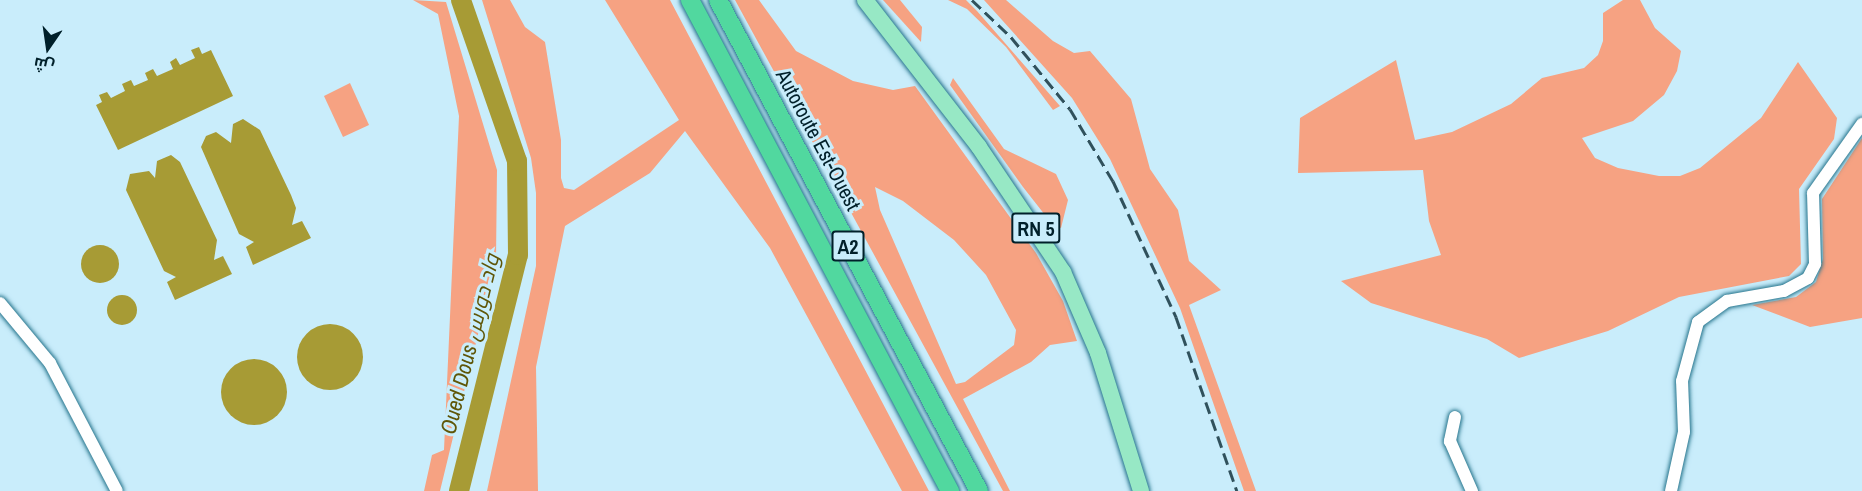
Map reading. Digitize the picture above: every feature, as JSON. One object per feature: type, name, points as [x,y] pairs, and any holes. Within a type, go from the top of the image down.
[{"type":"highway","name":"A2","points":[[690,0],[950,491]]},
{"type":"highway","name":"Autoroute Est-Ouest","points":[[718,0],[979,491]]},
{"type":"main road","name":"RN 5","points":[[865,0],[979,147],[1063,272],[1098,353],[1141,491]]},
{"type":"street","points":[[1671,491],[1684,432],[1682,381],[1698,322],[1727,301],[1784,291],[1808,278],[1815,264],[1813,193],[1862,124]]},
{"type":"street","points":[[0,303],[50,363],[117,491]]},
{"type":"street","points":[[1455,417],[1450,441],[1472,491]]},
{"type":"shaded area","points":[[413,0],[446,2],[497,170],[496,260],[440,491],[424,491],[432,455],[444,450],[459,116],[438,14]]},
{"type":"shaded area","points":[[482,0],[510,0],[525,27],[545,42],[561,140],[561,178],[564,188],[574,190],[679,120],[605,0],[670,0],[929,491],[902,491],[770,248],[685,131],[650,173],[565,226],[536,367],[538,491],[487,491],[536,266],[536,193],[531,158]]},
{"type":"shaded area","points":[[735,0],[759,0],[796,51],[853,81],[893,90],[915,86],[1036,253],[1063,301],[1077,341],[1050,345],[1031,362],[963,399],[1010,491],[1003,491]],"holes":[[[875,187],[903,201],[954,240],[986,275],[1016,330],[1014,345],[965,382],[956,384],[880,210]]]},
{"type":"shaded area","points":[[883,0],[900,0],[922,27],[921,42]]},
{"type":"shaded area","points":[[948,0],[966,0],[1060,106],[1053,110],[1006,47],[967,9]]},
{"type":"shaded area","points":[[984,0],[1006,0],[1053,41],[1074,53],[1090,51],[1131,99],[1150,169],[1178,210],[1189,261],[1221,290],[1189,305],[1256,491],[1244,491],[1180,308],[1110,159],[1072,98]]},
{"type":"shaded area","points":[[1623,0],[1640,0],[1655,28],[1681,51],[1677,71],[1664,95],[1633,121],[1582,138],[1595,158],[1618,168],[1659,176],[1680,176],[1700,168],[1761,118],[1798,62],[1837,118],[1834,139],[1799,189],[1801,264],[1789,276],[1679,297],[1608,331],[1519,358],[1487,339],[1371,303],[1341,281],[1441,255],[1429,221],[1423,170],[1298,173],[1300,118],[1396,60],[1415,140],[1452,132],[1511,104],[1542,78],[1584,68],[1598,55],[1603,41],[1603,13]]},
{"type":"shaded area","points":[[199,47],[202,54],[211,50],[233,96],[118,150],[96,105],[102,102],[99,95],[107,92],[111,98],[125,91],[122,84],[131,80],[134,86],[148,80],[145,73],[153,69],[157,76],[173,69],[170,62],[176,58],[180,65],[195,58],[191,50]]},
{"type":"shaded area","points":[[953,78],[1004,149],[1056,174],[1068,200],[1061,228],[1052,224],[1023,187],[950,85]]},
{"type":"shaded area","points":[[350,83],[369,125],[343,137],[324,96]]},
{"type":"shaded area","points":[[243,119],[260,130],[291,195],[296,208],[292,225],[302,221],[311,238],[253,265],[246,247],[254,242],[239,234],[201,147],[206,136],[216,132],[231,143],[233,124]]},
{"type":"shaded area","points":[[1862,138],[1862,318],[1810,327],[1752,305],[1796,297],[1816,282],[1823,259],[1822,199]]},
{"type":"shaded area","points":[[171,155],[180,162],[217,240],[214,260],[223,256],[232,274],[175,300],[167,282],[176,277],[164,271],[126,190],[130,174],[149,171],[155,178],[157,161]]},
{"type":"shaded area","points":[[100,245],[113,251],[119,264],[113,277],[100,283],[87,277],[81,264],[87,251]]},
{"type":"shaded area","points":[[122,295],[128,296],[136,304],[136,316],[128,324],[122,325],[116,324],[108,316],[107,310],[108,304],[116,296]]},
{"type":"shaded area","points":[[330,324],[343,327],[353,334],[360,344],[363,357],[360,370],[353,380],[343,387],[330,390],[317,387],[307,380],[300,370],[297,357],[300,344],[307,334],[317,327]]},
{"type":"shaded area","points":[[254,359],[267,361],[277,369],[285,379],[287,392],[285,405],[277,415],[267,423],[254,425],[241,423],[231,415],[223,405],[221,392],[223,379],[231,369],[241,361]]},
{"type":"waterway","name":"Oued Dous واد دورس","points":[[459,491],[518,255],[517,161],[461,0]]},
{"type":"railway","points":[[972,0],[1011,37],[1070,109],[1113,181],[1176,317],[1237,491]]}]
